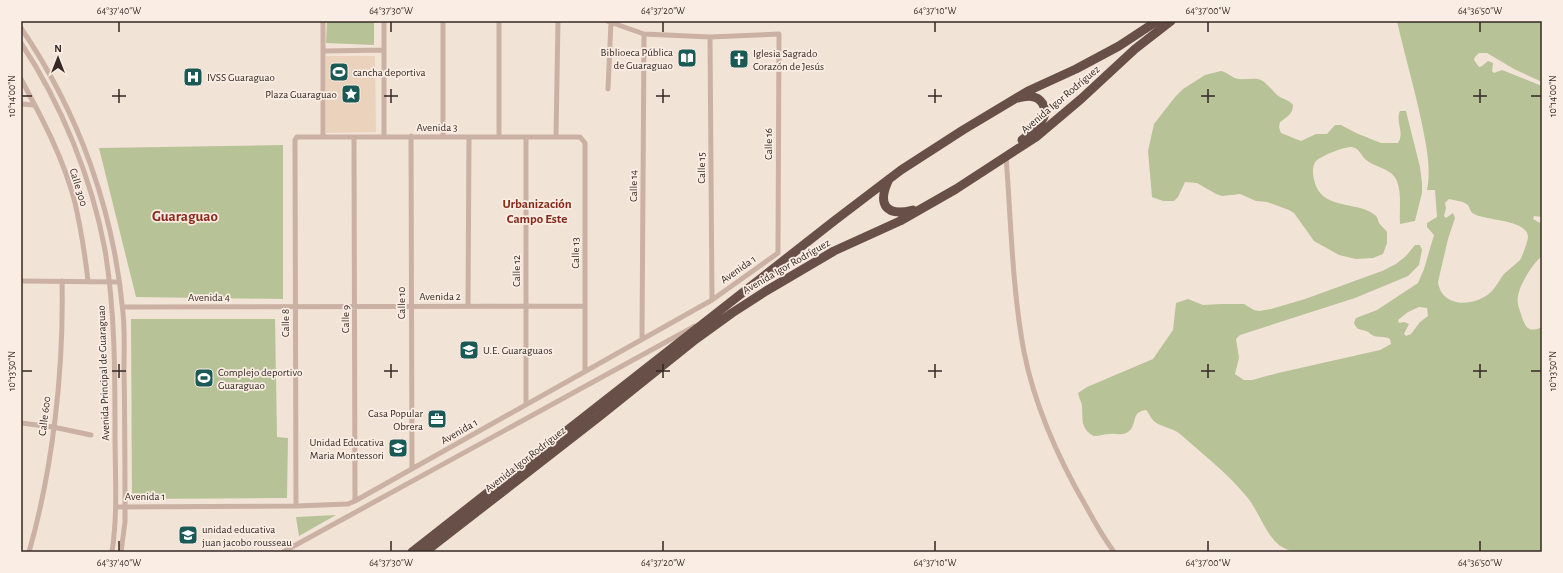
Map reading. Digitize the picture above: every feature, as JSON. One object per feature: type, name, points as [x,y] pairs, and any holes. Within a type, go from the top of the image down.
[{"type":"highway","name":"Avenida Igor Rodríguez","points":[[412,552],[890,178],[1015,98],[1107,52],[1157,21]]},
{"type":"highway","name":"Avenida Igor Rodríguez","points":[[425,552],[600,416],[696,339],[732,313],[834,251],[900,221],[956,189],[1036,137],[1081,99],[1135,49],[1171,21]]},
{"type":"highway","points":[[995,163],[1037,127],[1044,119],[1044,107],[1038,99],[1033,96],[1015,98]]},
{"type":"highway","points":[[890,178],[883,194],[885,206],[898,213],[922,208]]},
{"type":"street","points":[[323,21],[323,137]]},
{"type":"street","points":[[384,21],[384,137]]},
{"type":"street","points":[[443,21],[443,137]]},
{"type":"street","points":[[499,21],[499,137]]},
{"type":"street","points":[[556,137],[558,21]]},
{"type":"street","points":[[608,89],[609,22],[644,34],[710,37]]},
{"type":"street","name":"Avenida Principal de Guaraguao","points":[[21,28],[51,76],[74,123],[102,197],[112,242],[123,307],[125,506],[121,552]]},
{"type":"street","name":"Calle 14","points":[[642,338],[644,34]]},
{"type":"street","name":"Calle 16","points":[[710,37],[779,34],[778,253]]},
{"type":"street","name":"Calle 15","points":[[710,37],[712,300]]},
{"type":"street","name":"Avenida Principal de Guaraguao","points":[[21,43],[39,72],[63,118],[83,166],[98,218],[105,250],[115,360],[116,506],[115,532],[112,552]]},
{"type":"street","points":[[323,51],[384,50]]},
{"type":"street","name":"Calle 300","points":[[21,79],[61,162],[74,201],[84,245],[88,281]]},
{"type":"street","points":[[21,104],[34,105]]},
{"type":"street","name":"Avenida 3","points":[[295,140],[300,136],[580,137]]},
{"type":"street","name":"Calle 10","points":[[411,136],[412,469]]},
{"type":"street","name":"Calle 9","points":[[354,137],[355,501]]},
{"type":"street","points":[[468,306],[469,137]]},
{"type":"street","name":"Calle 12","points":[[526,137],[526,404]]},
{"type":"street","name":"Calle 13","points":[[580,137],[584,142],[584,371]]},
{"type":"street","name":"Calle 8","points":[[295,140],[296,506]]},
{"type":"street","points":[[1006,156],[1015,285],[1024,351],[1032,383],[1045,422],[1064,468],[1104,539],[1114,552]]},
{"type":"street","name":"Avenida 1","points":[[116,506],[296,506],[348,504],[712,300],[778,253]]},
{"type":"street","points":[[21,281],[119,282]]},
{"type":"street","name":"Calle 600","points":[[29,552],[43,489],[53,427],[61,347],[62,281]]},
{"type":"street","name":"Avenida 2","points":[[295,306],[584,306]]},
{"type":"street","name":"Avenida 4","points":[[123,307],[295,306]]},
{"type":"street","points":[[283,552],[713,316]]},
{"type":"street","points":[[21,423],[53,427],[91,435]]},
{"type":"green space","points":[[327,21],[374,21],[374,45],[326,43]]},
{"type":"green space","points":[[1397,21],[1542,21],[1542,82],[1514,69],[1487,53],[1479,53],[1474,60],[1479,67],[1488,61],[1493,63],[1492,71],[1494,73],[1502,70],[1542,86],[1542,217],[1534,216],[1533,219],[1542,224],[1542,256],[1524,280],[1519,291],[1518,304],[1524,323],[1529,329],[1532,330],[1542,327],[1542,552],[1293,552],[1276,543],[1247,497],[1223,472],[1180,434],[1155,422],[1146,410],[1138,413],[1131,429],[1124,434],[1094,436],[1084,427],[1082,406],[1078,393],[1087,387],[1153,359],[1173,330],[1176,303],[1188,299],[1203,305],[1244,304],[1254,310],[1259,311],[1271,309],[1305,299],[1382,271],[1396,264],[1406,256],[1415,245],[1420,245],[1422,250],[1419,265],[1408,276],[1355,298],[1240,335],[1236,339],[1239,358],[1235,374],[1244,380],[1252,380],[1380,350],[1391,344],[1390,339],[1373,336],[1367,331],[1357,328],[1354,323],[1356,318],[1377,310],[1418,283],[1424,269],[1434,235],[1427,227],[1427,223],[1437,217],[1435,190],[1427,190],[1429,167],[1426,144]],"holes":[[[1449,199],[1463,202],[1468,205],[1473,213],[1480,216],[1505,221],[1521,227],[1526,231],[1528,237],[1520,260],[1504,274],[1490,293],[1470,302],[1463,303],[1449,299],[1440,290],[1438,282],[1448,239],[1455,218],[1453,213],[1446,218],[1444,216],[1446,208],[1445,203]],[[1419,307],[1427,308],[1428,316],[1420,322],[1411,334],[1406,336],[1404,334],[1409,324],[1404,322],[1399,323],[1398,320],[1408,312]]]},
{"type":"green space","points":[[1221,71],[1238,79],[1261,80],[1277,95],[1291,103],[1293,105],[1292,111],[1280,122],[1279,127],[1281,133],[1301,141],[1316,134],[1327,134],[1335,125],[1341,125],[1381,143],[1398,143],[1401,135],[1399,119],[1400,111],[1406,111],[1420,167],[1422,183],[1422,193],[1415,221],[1400,224],[1399,186],[1395,177],[1391,173],[1369,162],[1358,150],[1352,147],[1328,154],[1316,161],[1313,168],[1313,176],[1318,190],[1323,196],[1337,203],[1361,208],[1377,217],[1379,223],[1387,232],[1387,243],[1383,254],[1373,258],[1356,259],[1339,255],[1314,241],[1294,213],[1267,202],[1256,201],[1240,194],[1222,196],[1197,183],[1185,182],[1178,197],[1174,201],[1163,201],[1152,197],[1148,151],[1154,124],[1183,89],[1205,75]]},
{"type":"green space","points":[[283,145],[283,299],[136,297],[99,148]]},
{"type":"green space","name":"Complejo deportivo Guaraguao","points":[[131,319],[275,319],[277,437],[288,438],[287,498],[132,499]]},
{"type":"green space","points":[[336,515],[299,536],[296,517]]},
{"type":"shaded area","name":"Plaza Guaraguao","points":[[326,56],[375,56],[376,132],[326,133]]},
{"type":"place","name":"Biblioeca Pública de Guaraguao","points":[[687,58]]},
{"type":"place","name":"Iglesia Sagrado Corazón de Jesús","points":[[739,59]]},
{"type":"place","name":"cancha deportiva","points":[[339,72]]},
{"type":"place","name":"IVSS Guaraguao","points":[[193,77]]},
{"type":"place","name":"Plaza Guaraguao","points":[[351,94]]},
{"type":"place","name":"U.E. Guaraguaos","points":[[469,350]]},
{"type":"place","name":"Complejo deportivo Guaraguao","points":[[204,378]]},
{"type":"place","name":"Casa Popular Obrera","points":[[437,419]]},
{"type":"place","name":"Unidad Educativa Maria Montessori","points":[[398,448]]},
{"type":"place","name":"unidad educativa juan jacobo rousseau","points":[[188,535]]},
{"type":"district","name":"Urbanización Campo Este","points":[[537,210]]},
{"type":"district","name":"Guaraguao","points":[[185,216]]}]
